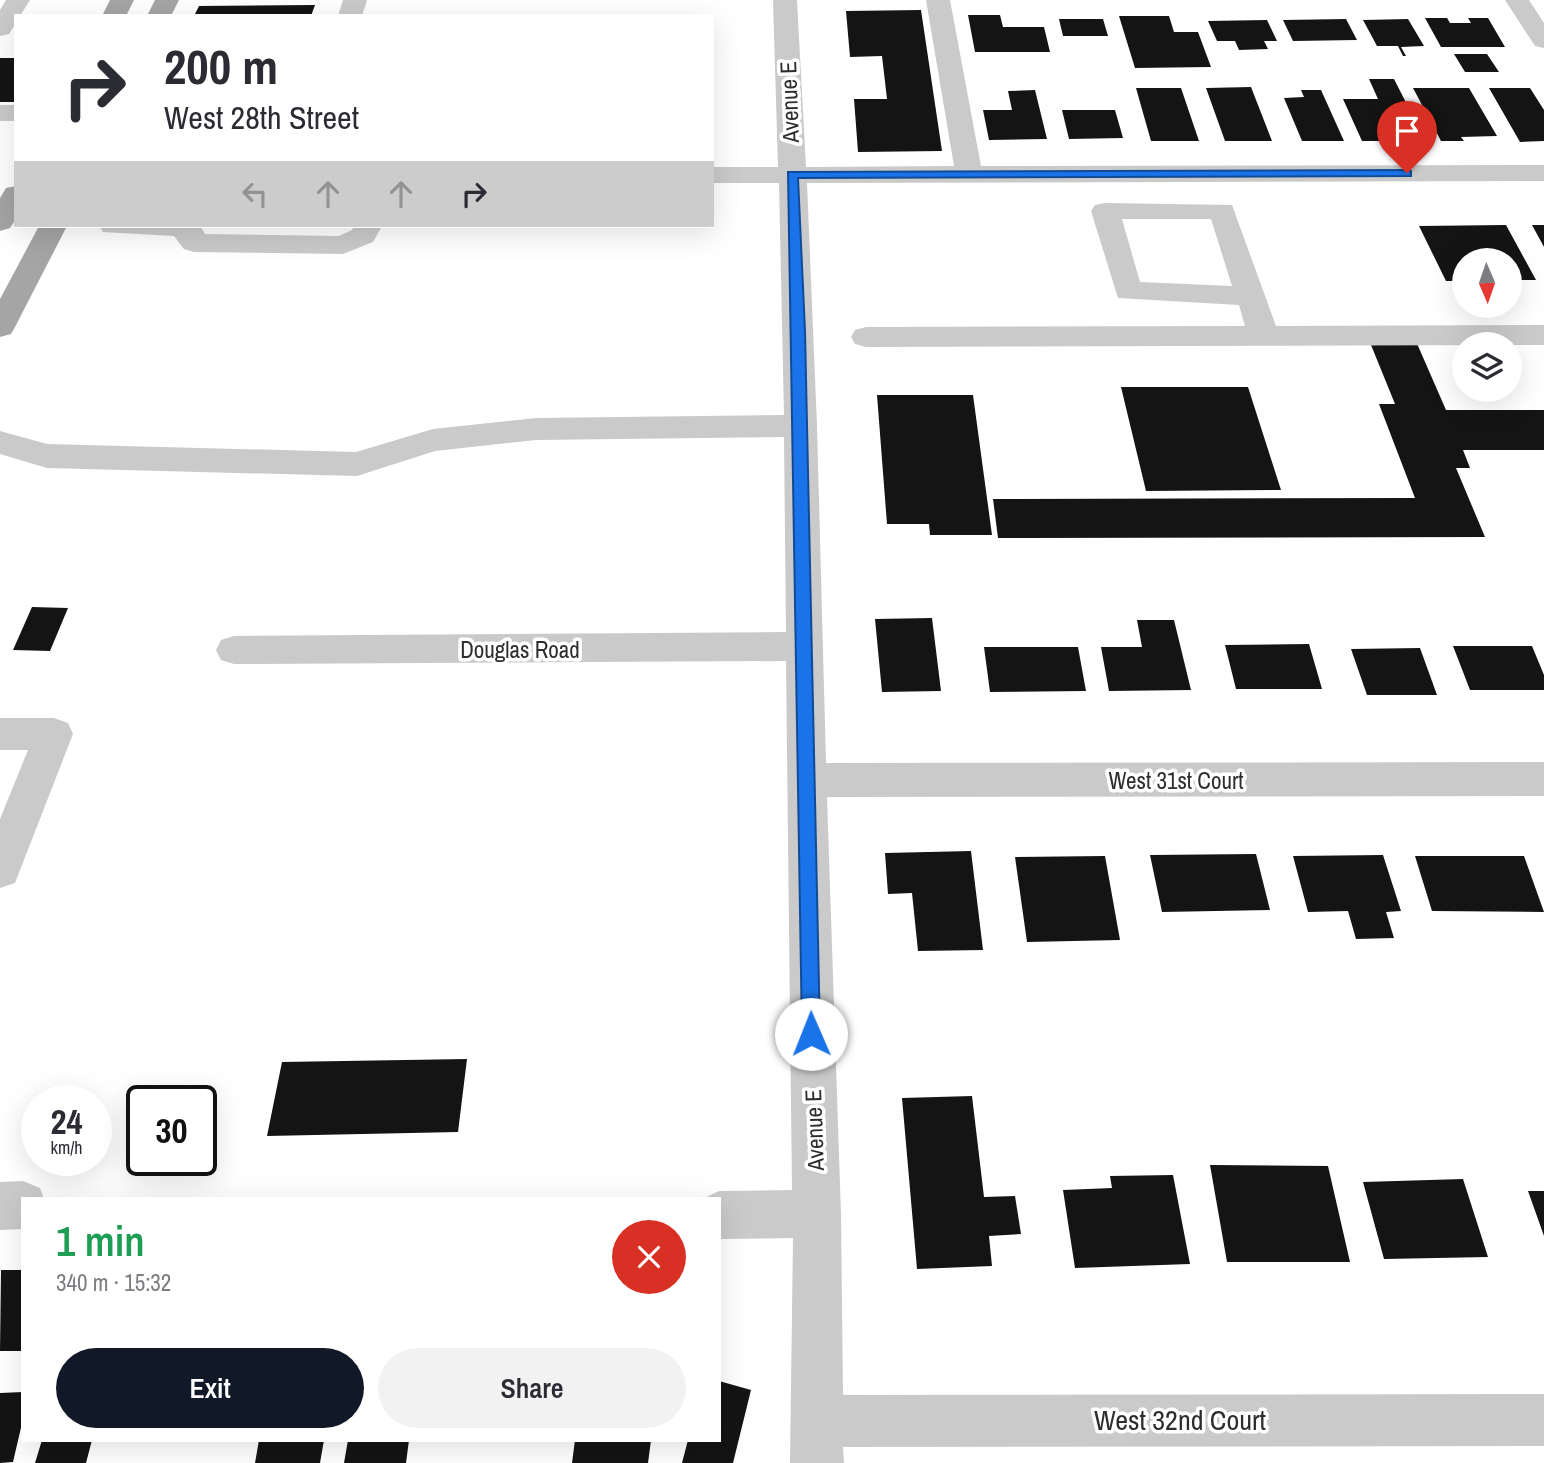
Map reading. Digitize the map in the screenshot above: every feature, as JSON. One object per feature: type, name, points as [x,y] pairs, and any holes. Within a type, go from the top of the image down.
[{"type":"main road","points":[[10,215],[12,259],[22,286]]},
{"type":"main road","points":[[0,327],[52,228]]},
{"type":"street","points":[[0,29],[18,0]]},
{"type":"street","name":"Avenue E","points":[[785,0],[801,426],[806,646],[817,1214],[817,1442]]},
{"type":"street","points":[[938,0],[969,174]]},
{"type":"street","points":[[1517,0],[1544,41]]},
{"type":"street","points":[[714,175],[1544,173]]},
{"type":"street","points":[[1252,296],[1128,291],[1105,211],[1222,211],[1252,296],[1264,336]]},
{"type":"street","points":[[180,228],[190,232],[194,243],[343,246],[363,236],[367,228]]},
{"type":"street","points":[[866,337],[1544,335]]},
{"type":"street","points":[[0,442],[47,456],[357,464],[433,440],[536,429],[801,426]]},
{"type":"street","name":"Douglas Road","points":[[234,650],[806,646]]},
{"type":"street","points":[[0,734],[54,734],[0,870]]},
{"type":"street","name":"West 31st Court","points":[[808,780],[1544,779]]},
{"type":"street","points":[[0,1206],[21,1205]]},
{"type":"street","points":[[721,1215],[817,1214]]},
{"type":"street","name":"West 32nd Court","points":[[817,1442],[1544,1420]]},
{"type":"building","points":[[315,5],[312,14],[195,14],[199,6]]},
{"type":"building","points":[[921,10],[942,151],[858,152],[854,99],[887,99],[882,56],[850,57],[846,11]]},
{"type":"building","points":[[968,15],[1000,15],[1003,27],[1044,27],[1050,52],[975,52]]},
{"type":"building","points":[[1119,16],[1169,16],[1174,32],[1198,32],[1211,67],[1135,68]]},
{"type":"building","points":[[1425,18],[1447,18],[1450,23],[1471,23],[1468,18],[1488,18],[1505,47],[1441,47]]},
{"type":"building","points":[[1059,19],[1103,19],[1108,36],[1063,36]]},
{"type":"building","points":[[1346,19],[1357,40],[1293,41],[1283,20]]},
{"type":"building","points":[[1408,19],[1424,46],[1401,47],[1406,56],[1403,56],[1398,46],[1377,46],[1363,20]]},
{"type":"building","points":[[1267,20],[1277,41],[1264,41],[1268,49],[1239,50],[1235,41],[1217,41],[1208,21]]},
{"type":"building","points":[[1454,54],[1487,54],[1499,72],[1465,72]]},
{"type":"building","points":[[0,58],[14,58],[14,102],[0,102]]},
{"type":"building","points":[[1369,79],[1394,79],[1422,134],[1383,134],[1387,141],[1362,141],[1343,99],[1378,99]]},
{"type":"building","points":[[1251,87],[1272,141],[1225,141],[1206,88]]},
{"type":"building","points":[[1136,88],[1181,88],[1199,141],[1151,141]]},
{"type":"building","points":[[1413,88],[1469,88],[1497,136],[1461,137],[1464,141],[1441,141]]},
{"type":"building","points":[[1489,88],[1530,88],[1544,110],[1544,141],[1520,142]]},
{"type":"building","points":[[1035,90],[1047,139],[989,140],[983,110],[1012,110],[1008,91]]},
{"type":"building","points":[[1301,90],[1321,90],[1344,141],[1302,141],[1284,98],[1304,97]]},
{"type":"building","points":[[1062,110],[1115,110],[1123,138],[1069,139]]},
{"type":"building","points":[[1506,225],[1519,248],[1452,248],[1452,281],[1446,281],[1419,226]]},
{"type":"building","points":[[1532,225],[1544,225],[1544,247]]},
{"type":"building","points":[[1522,254],[1536,280],[1522,280]]},
{"type":"building","points":[[1415,339],[1446,410],[1544,410],[1544,450],[1463,450],[1470,468],[1456,468],[1485,537],[998,538],[993,499],[1415,498],[1379,404],[1395,404],[1369,340]]},
{"type":"building","points":[[1121,387],[1248,387],[1281,490],[1146,491]]},
{"type":"building","points":[[877,395],[973,395],[992,535],[930,535],[929,524],[887,524]]},
{"type":"building","points":[[32,607],[68,608],[50,651],[13,650]]},
{"type":"building","points":[[932,618],[941,691],[882,692],[875,619]]},
{"type":"building","points":[[1137,620],[1174,620],[1191,690],[1109,691],[1101,647],[1142,647]]},
{"type":"building","points":[[1309,644],[1322,689],[1236,689],[1225,645]]},
{"type":"building","points":[[1453,646],[1532,646],[1544,675],[1544,690],[1470,690]]},
{"type":"building","points":[[984,647],[1078,647],[1086,691],[990,692]]},
{"type":"building","points":[[1420,648],[1437,695],[1367,695],[1351,649]]},
{"type":"building","points":[[971,851],[983,950],[918,951],[912,893],[888,894],[885,853]]},
{"type":"building","points":[[1256,854],[1270,910],[1162,912],[1150,855]]},
{"type":"building","points":[[1383,855],[1401,911],[1386,912],[1394,938],[1356,939],[1348,911],[1308,912],[1293,856]]},
{"type":"building","points":[[1105,856],[1120,940],[1027,942],[1015,857]]},
{"type":"building","points":[[1415,856],[1524,856],[1544,912],[1432,911]]},
{"type":"building","points":[[467,1059],[458,1132],[267,1136],[282,1062]]},
{"type":"building","points":[[972,1096],[984,1197],[1015,1196],[1021,1234],[989,1236],[992,1266],[917,1269],[902,1098]]},
{"type":"building","points":[[1210,1165],[1328,1166],[1350,1262],[1227,1262]]},
{"type":"building","points":[[1173,1175],[1190,1264],[1075,1268],[1063,1190],[1112,1188],[1110,1176]]},
{"type":"building","points":[[1463,1179],[1488,1257],[1384,1259],[1363,1182]]},
{"type":"building","points":[[1528,1191],[1544,1191],[1544,1236]]},
{"type":"building","points":[[1,1270],[21,1270],[21,1351],[0,1351]]},
{"type":"building","points":[[721,1382],[751,1390],[733,1463],[682,1463],[687,1442],[721,1442]]},
{"type":"building","points":[[21,1392],[21,1428],[13,1462],[0,1463],[0,1393]]},
{"type":"building","points":[[41,1442],[91,1442],[86,1463],[35,1463]]},
{"type":"building","points":[[259,1442],[324,1442],[320,1463],[255,1463]]},
{"type":"building","points":[[348,1442],[409,1442],[406,1463],[344,1463]]},
{"type":"building","points":[[575,1442],[651,1442],[648,1463],[572,1463]]},
{"type":"route","points":[[811,1034],[806,646],[799,331],[792,174],[1407,173]]}]
